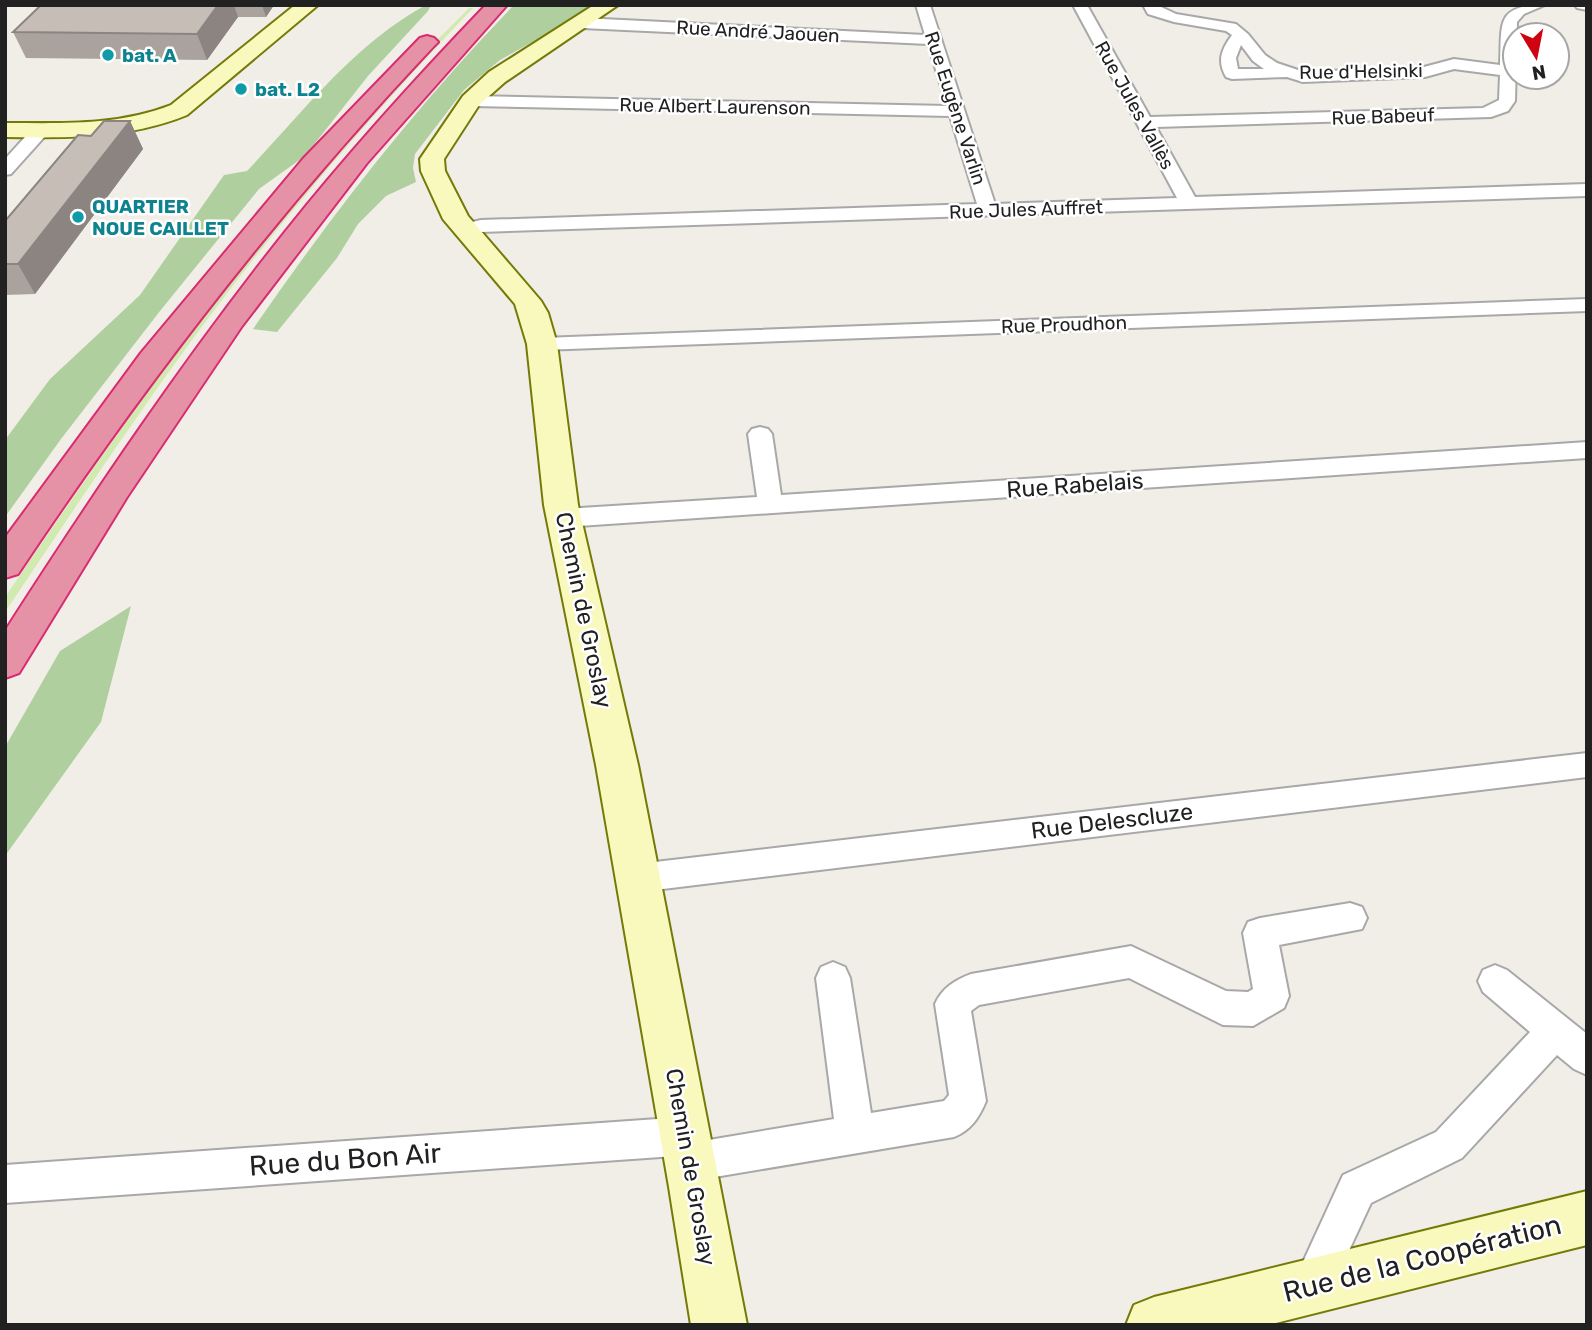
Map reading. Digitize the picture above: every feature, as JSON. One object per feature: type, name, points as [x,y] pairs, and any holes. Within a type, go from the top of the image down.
[{"type":"highway","points":[[5,565],[107,417],[260,225],[377,93],[463,5]]},
{"type":"highway","points":[[5,663],[134,459],[248,295],[425,79],[497,5]]},
{"type":"street","points":[[5,130],[117,129],[147,124],[178,110],[308,5]]},
{"type":"street","name":"Chemin de Groslay","points":[[608,5],[497,77],[471,101],[432,159],[433,171],[456,219],[527,301],[534,313],[542,344],[552,440],[564,518],[596,656],[719,1325]]},
{"type":"street","name":"Rue Eugène Varlin","points":[[923,5],[988,210]]},
{"type":"street","name":"Rue Jules Vallès","points":[[1080,5],[1190,205]]},
{"type":"street","name":"Rue d'Helsinki","points":[[1150,5],[1153,10],[1174,18],[1231,27],[1259,58],[1272,66],[1303,76],[1425,72],[1454,64],[1501,70]]},
{"type":"street","name":"Rue Babeuf","points":[[1510,21],[1519,11],[1538,5]]},
{"type":"street","name":"Rue André Jaouen","points":[[582,23],[934,40]]},
{"type":"street","points":[[1240,35],[1229,48],[1228,65],[1232,74],[1290,72]]},
{"type":"street","name":"Rue Babeuf","points":[[1143,122],[1485,113],[1502,107],[1507,101],[1508,91]]},
{"type":"street","name":"Rue Albert Laurenson","points":[[471,101],[958,111]]},
{"type":"street","points":[[5,170],[41,130]]},
{"type":"street","name":"Rue Jules Auffret","points":[[466,229],[481,226],[1587,190]]},
{"type":"street","name":"Rue Proudhon","points":[[542,344],[1587,305]]},
{"type":"street","points":[[760,434],[770,505]]},
{"type":"street","name":"Rue Rabelais","points":[[564,518],[1587,450]]},
{"type":"street","name":"Rue Delescluze","points":[[638,878],[1587,765]]},
{"type":"street","name":"Rue du Bon Air","points":[[5,1184],[688,1149],[855,1134],[954,1118],[968,1101],[952,1004],[971,990],[1131,962],[1223,1008],[1253,1009],[1272,996],[1260,933],[1350,918]]},
{"type":"street","points":[[833,978],[855,1134]]},
{"type":"street","points":[[1495,981],[1587,1057]]},
{"type":"street","points":[[1312,1286],[1357,1189],[1449,1145],[1555,1031]]},
{"type":"street","name":"Rue de la Coopération","points":[[1154,1325],[1266,1312],[1312,1286],[1587,1218]]},
{"type":"green space","points":[[426,5],[431,5],[428,11],[368,76],[305,156],[259,189],[160,311],[61,439],[5,517],[5,440],[50,379],[140,295],[224,175],[247,171],[352,59],[400,21]]},
{"type":"green space","points":[[514,5],[585,5],[592,9],[500,60],[464,90],[415,154],[413,168],[416,182],[386,196],[358,224],[337,258],[277,332],[253,329],[313,244],[377,161],[443,82]]},
{"type":"green space","points":[[469,8],[473,8],[335,161],[223,299],[127,431],[5,612],[5,597],[112,442],[223,291],[341,145],[403,75]]},
{"type":"green space","points":[[131,606],[101,722],[5,856],[5,747],[60,651]]},
{"type":"building","points":[[41,5],[218,5],[197,34],[13,32]]},
{"type":"building","points":[[104,121],[130,121],[18,264],[5,264],[5,221],[78,135],[91,136]]},
{"type":"place","name":"bat. A","points":[[108,55]]},
{"type":"place","name":"bat. L2","points":[[241,89]]},
{"type":"place","name":"QUARTIER NOUE CAILLET","points":[[78,217]]}]
